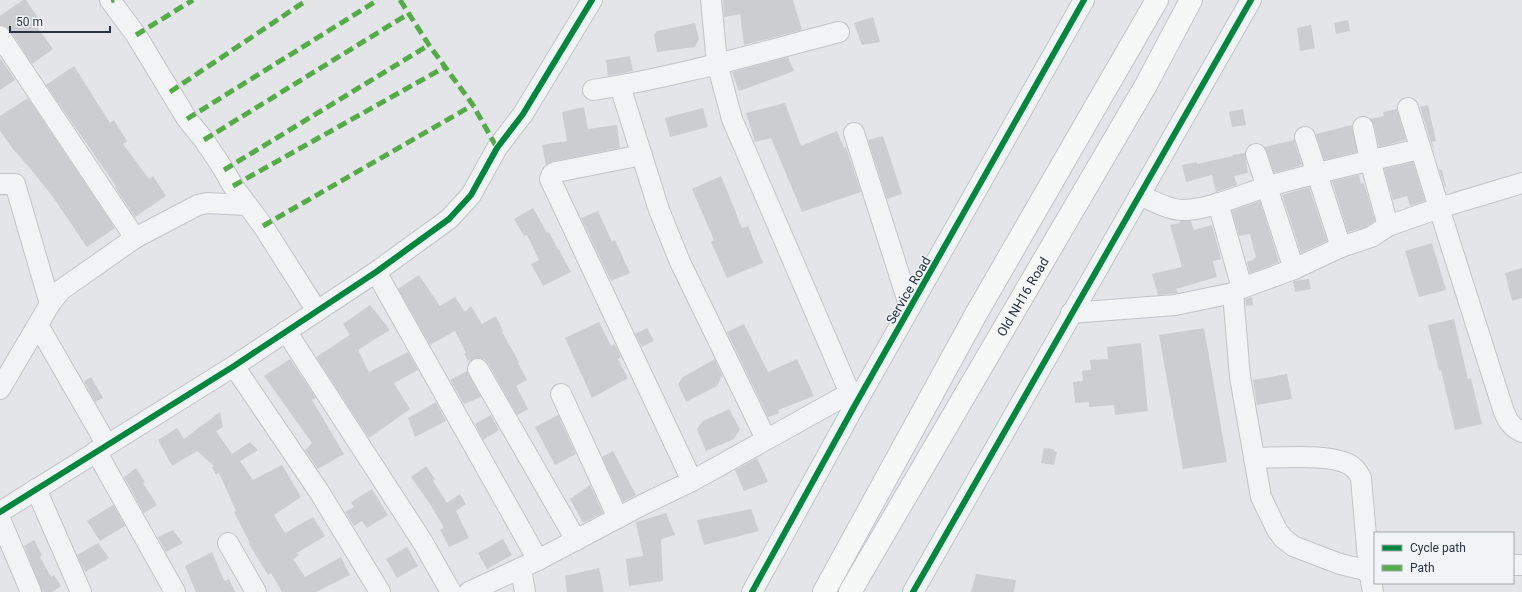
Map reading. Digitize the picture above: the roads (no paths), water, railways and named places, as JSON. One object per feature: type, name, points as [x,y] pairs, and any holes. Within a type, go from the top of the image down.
[{"type":"main road","points":[[824,592],[976,314],[1157,0]]},
{"type":"main road","name":"Old NH16 Road","points":[[850,592],[1146,85],[1191,0]]},
{"type":"street","points":[[110,0],[136,35],[187,119],[204,140],[246,205],[263,226],[317,311]]},
{"type":"street","points":[[469,592],[529,564],[692,481],[766,439],[853,399],[732,119],[717,63],[711,0]]},
{"type":"street","name":"Service Road","points":[[752,592],[853,399],[910,308],[1084,0]]},
{"type":"street","points":[[913,592],[1138,195],[1251,0]]},
{"type":"street","points":[[31,592],[1,511],[234,366],[376,272],[450,219],[471,195],[497,148],[523,114],[585,3]]},
{"type":"street","points":[[593,90],[620,86],[839,32]]},
{"type":"street","points":[[0,36],[135,238]]},
{"type":"street","points":[[620,86],[658,210],[680,262],[766,439]]},
{"type":"street","points":[[1408,108],[1507,420],[1515,428],[1522,432]]},
{"type":"street","points":[[1363,127],[1370,160],[1388,226]]},
{"type":"street","points":[[854,133],[910,308]]},
{"type":"street","points":[[1305,137],[1341,247]]},
{"type":"street","points":[[1138,195],[1176,210],[1185,210],[1218,203],[1266,187],[1370,160],[1420,149]]},
{"type":"street","points":[[1256,154],[1294,269]]},
{"type":"street","points":[[642,156],[556,172],[552,174],[550,179],[692,481]]},
{"type":"street","points":[[0,184],[15,184],[50,304]]},
{"type":"street","points":[[1071,313],[1175,305],[1237,290],[1294,269],[1341,247],[1371,237],[1388,226],[1439,208],[1521,185]]},
{"type":"street","points":[[0,389],[50,304],[61,290],[135,238],[198,205],[207,202],[246,205]]},
{"type":"street","points":[[1218,203],[1237,290],[1240,377],[1261,497],[1277,530],[1283,538],[1293,546],[1340,564],[1372,571]]},
{"type":"street","points":[[376,272],[529,564],[525,592]]},
{"type":"street","points":[[38,325],[175,592]]},
{"type":"street","points":[[286,331],[422,541],[451,592]]},
{"type":"street","points":[[234,366],[320,493],[380,592]]},
{"type":"street","points":[[478,369],[576,540]]},
{"type":"street","points":[[561,394],[618,518]]},
{"type":"street","points":[[1254,458],[1328,458],[1342,461],[1354,468],[1361,478],[1372,571],[1373,592]]},
{"type":"street","points":[[36,489],[81,592]]},
{"type":"street","points":[[228,542],[256,592]]}]
